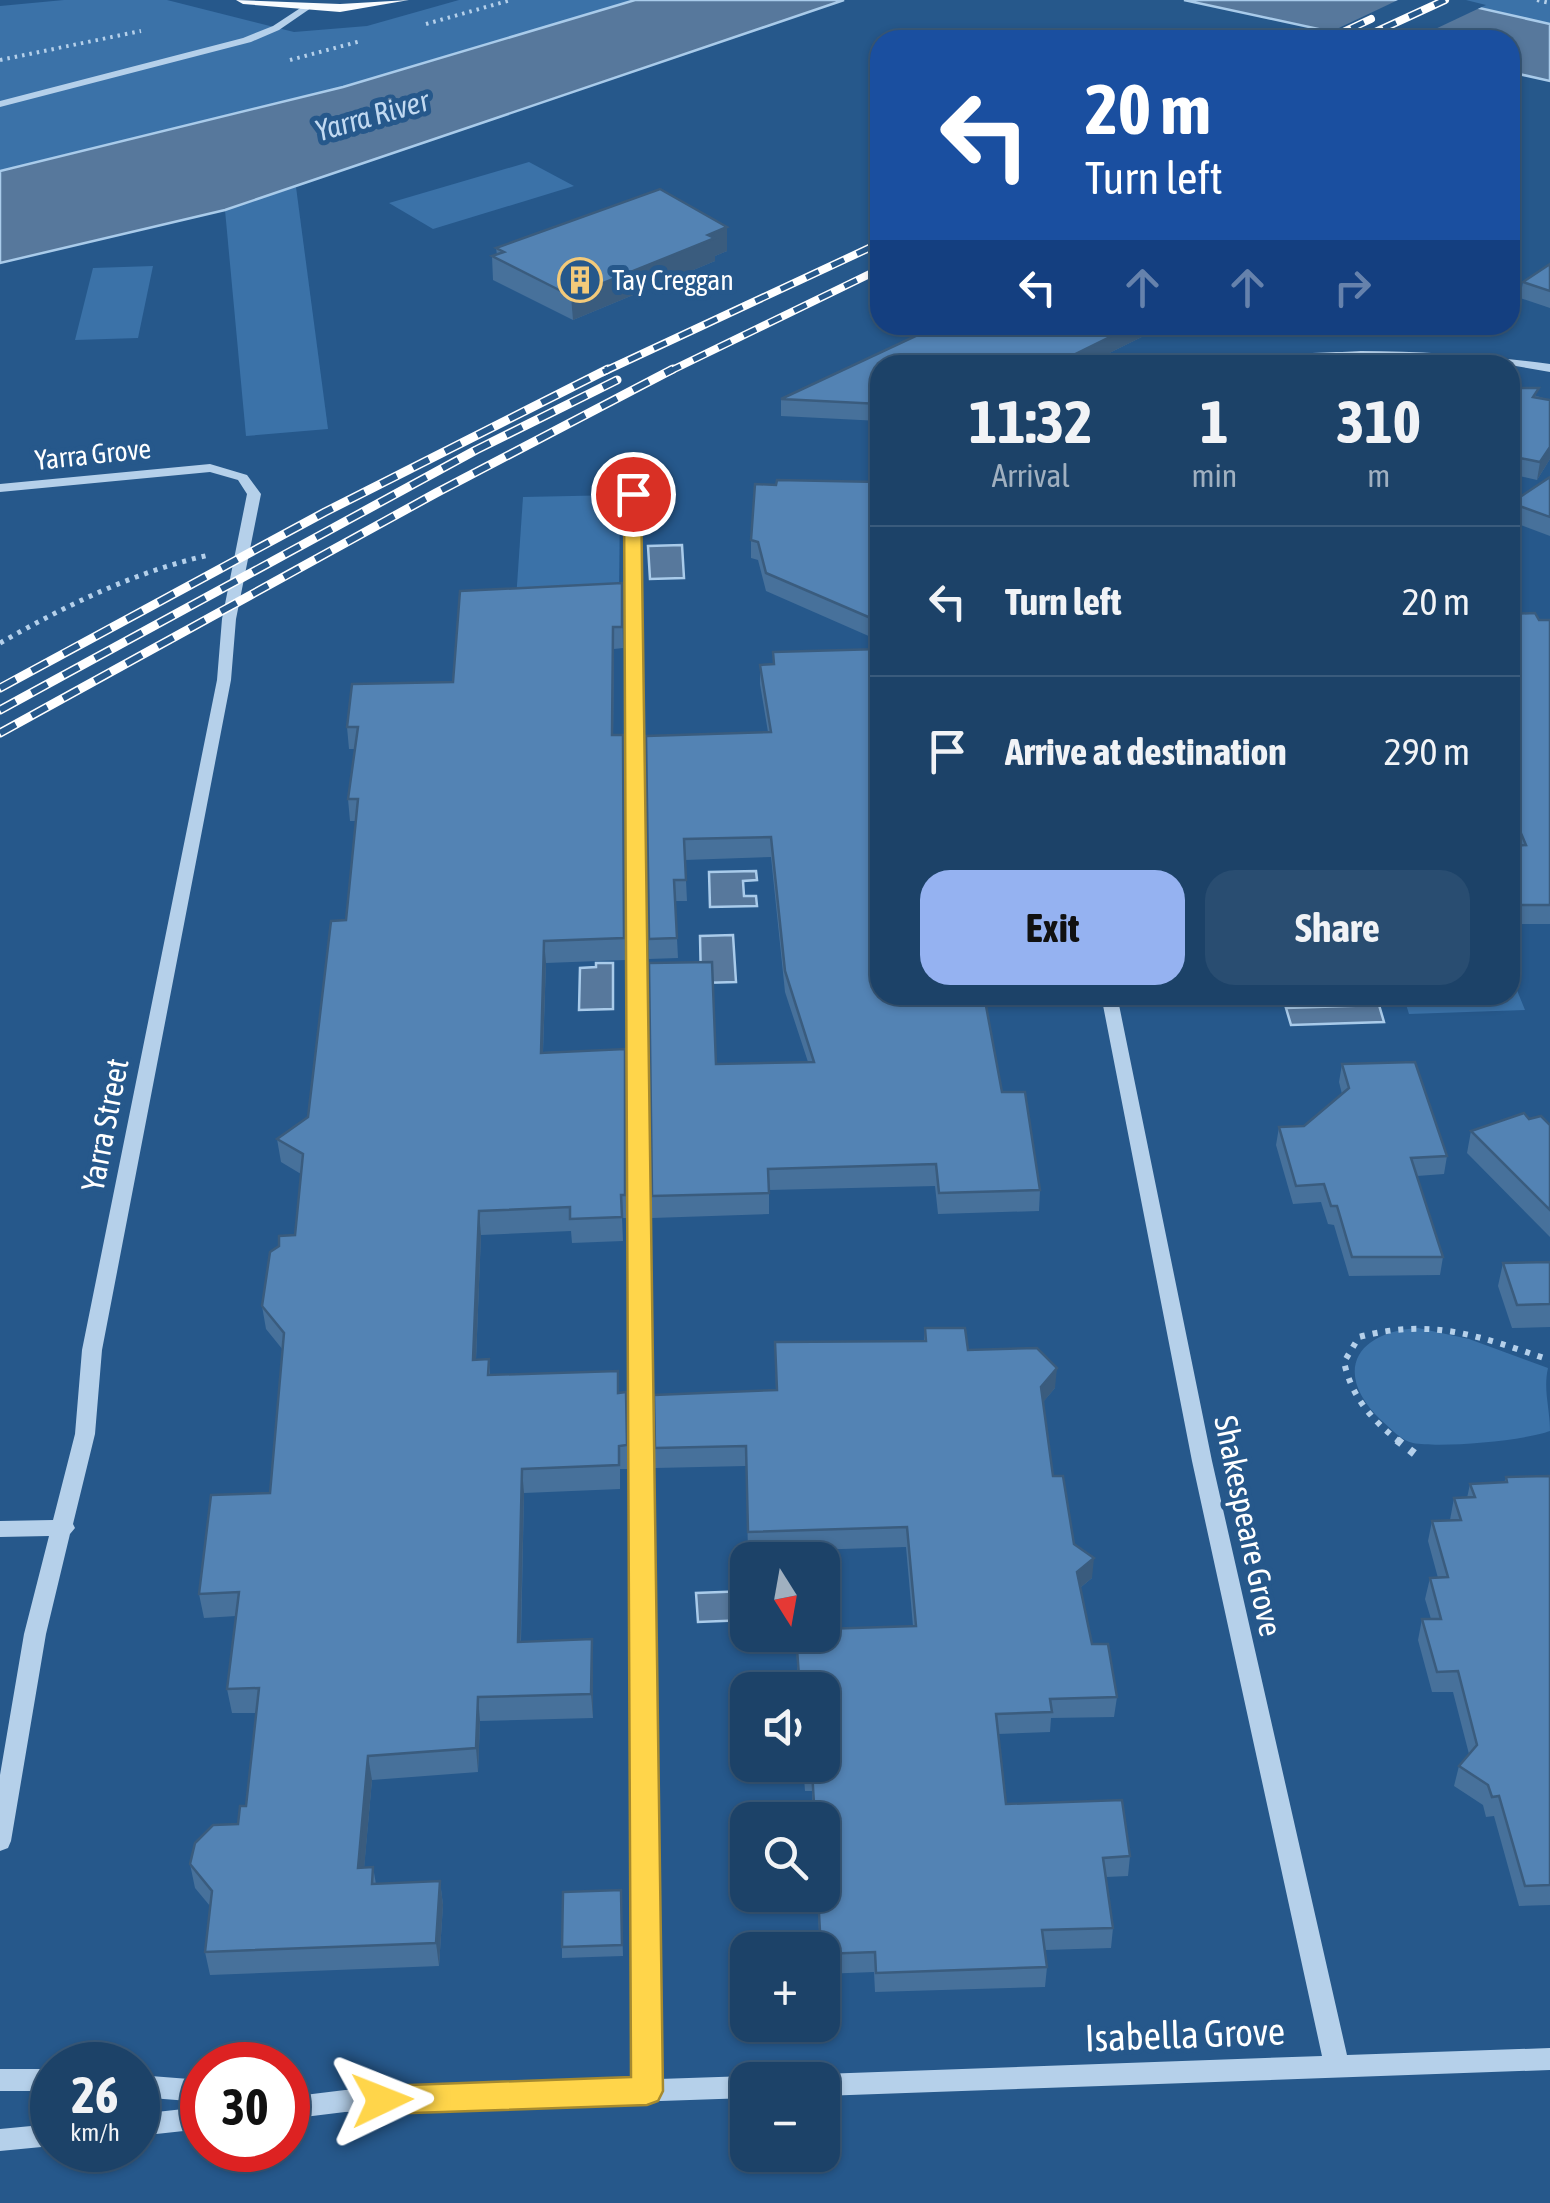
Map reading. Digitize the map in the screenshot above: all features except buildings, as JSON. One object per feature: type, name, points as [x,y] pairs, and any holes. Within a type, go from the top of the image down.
[{"type":"main road","points":[[244,0],[340,8],[402,0]]},
{"type":"street","points":[[0,104],[247,40],[276,28],[308,6]]},
{"type":"street","points":[[1358,355],[1397,355]]},
{"type":"street","points":[[1520,364],[1550,368]]},
{"type":"street","name":"Yarra Grove","points":[[0,488],[192,469]]},
{"type":"street","name":"Yarra Street","points":[[0,1841],[36,1634],[85,1434],[92,1350],[224,680],[229,619],[254,494],[251,483],[232,471],[192,469]]},
{"type":"street","points":[[633,494],[647,2091]]},
{"type":"street","name":"Shakespeare Grove","points":[[1111,1005],[1198,1442],[1337,2067]]},
{"type":"street","points":[[0,1529],[64,1528]]},
{"type":"street","name":"Isabella Grove","points":[[840,2083],[1550,2059]]},
{"type":"street","points":[[0,2080],[30,2080]]},
{"type":"street","points":[[310,2106],[730,2088]]},
{"type":"street","points":[[310,2099],[345,2102]]},
{"type":"street","points":[[0,2140],[30,2137]]},
{"type":"path","points":[[1537,0],[1550,3]]},
{"type":"path","points":[[0,643],[122,578],[165,564],[209,556],[244,541]]},
{"type":"path","points":[[1415,1454],[1375,1424],[1354,1396],[1344,1362],[1359,1336],[1407,1323],[1431,1326],[1463,1332],[1550,1360]]},
{"type":"shaded area","points":[[64,0],[167,0],[294,32],[367,26],[459,0],[635,0],[343,87],[0,171],[0,6]]},
{"type":"shaded area","points":[[1444,0],[1550,0],[1550,24]]},
{"type":"shaded area","points":[[529,162],[574,186],[433,229],[389,203]]},
{"type":"shaded area","points":[[296,187],[328,429],[246,436],[225,210]]},
{"type":"shaded area","points":[[153,266],[138,338],[75,340],[93,268]]},
{"type":"shaded area","points":[[620,495],[619,598],[516,600],[523,497]]},
{"type":"shaded area","points":[[1520,998],[1525,1010],[1409,1014],[1406,1005],[1520,1005]]},
{"type":"shaded area","points":[[1418,1328],[1469,1339],[1548,1368],[1550,1431],[1502,1441],[1442,1445],[1413,1443],[1396,1434],[1367,1404],[1358,1388],[1357,1359],[1378,1338]]},
{"type":"water","name":"Yarra River","points":[[635,0],[844,0],[225,210],[0,263],[0,171],[343,87]]},
{"type":"water","points":[[1184,0],[1444,0],[1550,24],[1550,81],[1520,74],[1520,30],[1323,30]]},
{"type":"water","points":[[682,545],[684,578],[650,579],[648,546]]},
{"type":"water","points":[[756,871],[757,880],[743,881],[744,896],[756,896],[757,906],[710,907],[709,872]]},
{"type":"water","points":[[733,935],[736,982],[701,983],[700,936]]},
{"type":"water","points":[[596,963],[613,963],[613,1009],[579,1010],[580,968],[596,967]]},
{"type":"water","points":[[1379,1005],[1384,1022],[1291,1025],[1286,1008]]},
{"type":"water","points":[[730,1592],[730,1621],[698,1622],[696,1593]]},
{"type":"pier","points":[[1398,0],[1466,0],[1486,5],[1433,30],[1335,30]]},
{"type":"railway","points":[[1380,30],[1445,0]]},
{"type":"railway","points":[[1347,30],[1371,19]]},
{"type":"railway","points":[[603,372],[870,248]]},
{"type":"railway","points":[[668,372],[870,274]]},
{"type":"railway","points":[[0,688],[325,512],[608,369]]},
{"type":"railway","points":[[0,733],[436,493],[673,369]]},
{"type":"railway","points":[[0,710],[476,450],[617,380]]},
{"type":"place","name":"Tay Creggan","points":[[580,280]]},
{"type":"route","points":[[382,2100],[647,2091],[633,494]]}]
